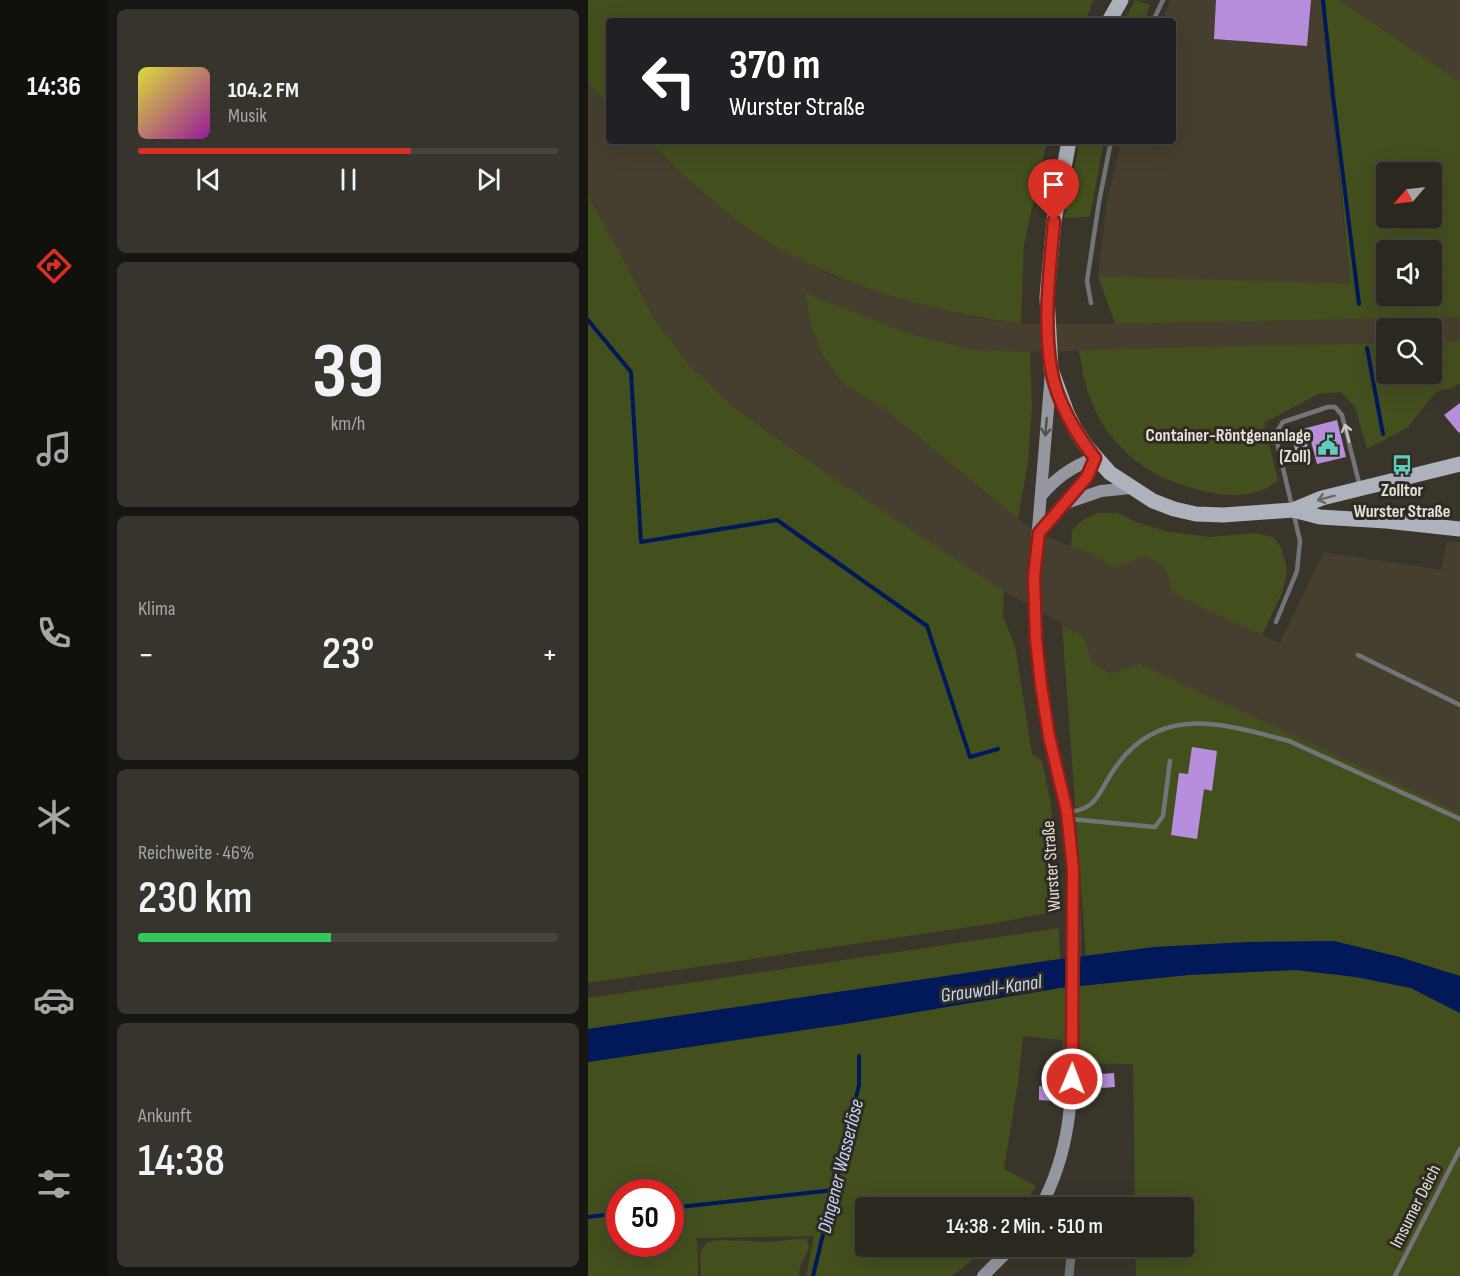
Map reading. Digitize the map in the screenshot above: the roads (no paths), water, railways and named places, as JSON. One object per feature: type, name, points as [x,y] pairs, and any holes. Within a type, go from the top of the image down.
[{"type":"main road","points":[[1111,12],[1121,0]]},
{"type":"main road","name":"Wurster Straße","points":[[1045,1197],[1060,1161],[1072,1102],[1073,869],[1067,815],[1049,736],[1036,639],[1034,577],[1051,369],[1047,297],[1054,221],[1068,144]]},
{"type":"main road","name":"Wurster Straße","points":[[1051,369],[1066,412],[1095,458],[1110,473],[1153,501],[1196,514],[1223,515],[1293,510]]},
{"type":"main road","points":[[1040,496],[1065,473],[1095,458]]},
{"type":"main road","points":[[1039,533],[1087,477],[1095,458]]},
{"type":"main road","points":[[1293,510],[1322,498],[1361,490],[1457,463]]},
{"type":"main road","points":[[1065,503],[1101,491],[1131,488]]},
{"type":"main road","points":[[1293,510],[1320,517],[1460,529]]},
{"type":"main road","points":[[983,1276],[1001,1257]]},
{"type":"street","points":[[1069,1276],[1071,1257]]},
{"type":"lane","points":[[1154,18],[1163,0]]},
{"type":"lane","points":[[1091,303],[1087,281],[1110,144]]},
{"type":"lane","points":[[1276,622],[1297,571],[1300,540],[1276,431],[1283,422],[1328,407],[1335,407],[1342,415],[1361,490]]},
{"type":"lane","points":[[1358,654],[1460,705]]},
{"type":"lane","points":[[1067,815],[1092,805],[1123,757],[1141,741],[1158,730],[1202,722],[1289,741],[1460,819]]},
{"type":"lane","points":[[1067,815],[1155,827],[1163,816],[1170,761]]},
{"type":"lane","name":"Imsumer Deich","points":[[1395,1276],[1460,1149]]},
{"type":"water","name":"Grauwall-Kanal","points":[[1334,941],[1399,957],[1460,976],[1460,1013],[1411,988],[1356,977],[1296,970],[1188,975],[1060,988],[852,1023],[588,1062],[588,1029],[1155,947],[1249,942]]},
{"type":"waterway","points":[[1323,0],[1359,304]]},
{"type":"waterway","points":[[588,320],[631,372],[641,542],[777,520],[927,626],[970,757],[998,749]]},
{"type":"waterway","points":[[1367,348],[1383,434]]},
{"type":"waterway","name":"Dingener Wasserlöse","points":[[813,1276],[859,1085],[859,1056]]},
{"type":"waterway","points":[[684,1206],[834,1190]]},
{"type":"waterway","points":[[588,1217],[606,1215]]},
{"type":"place","name":"Container-Röntgenanlage (Zoll)","points":[[1328,445]]},
{"type":"place","name":"Zolltor Wurster Straße","points":[[1402,465]]}]
